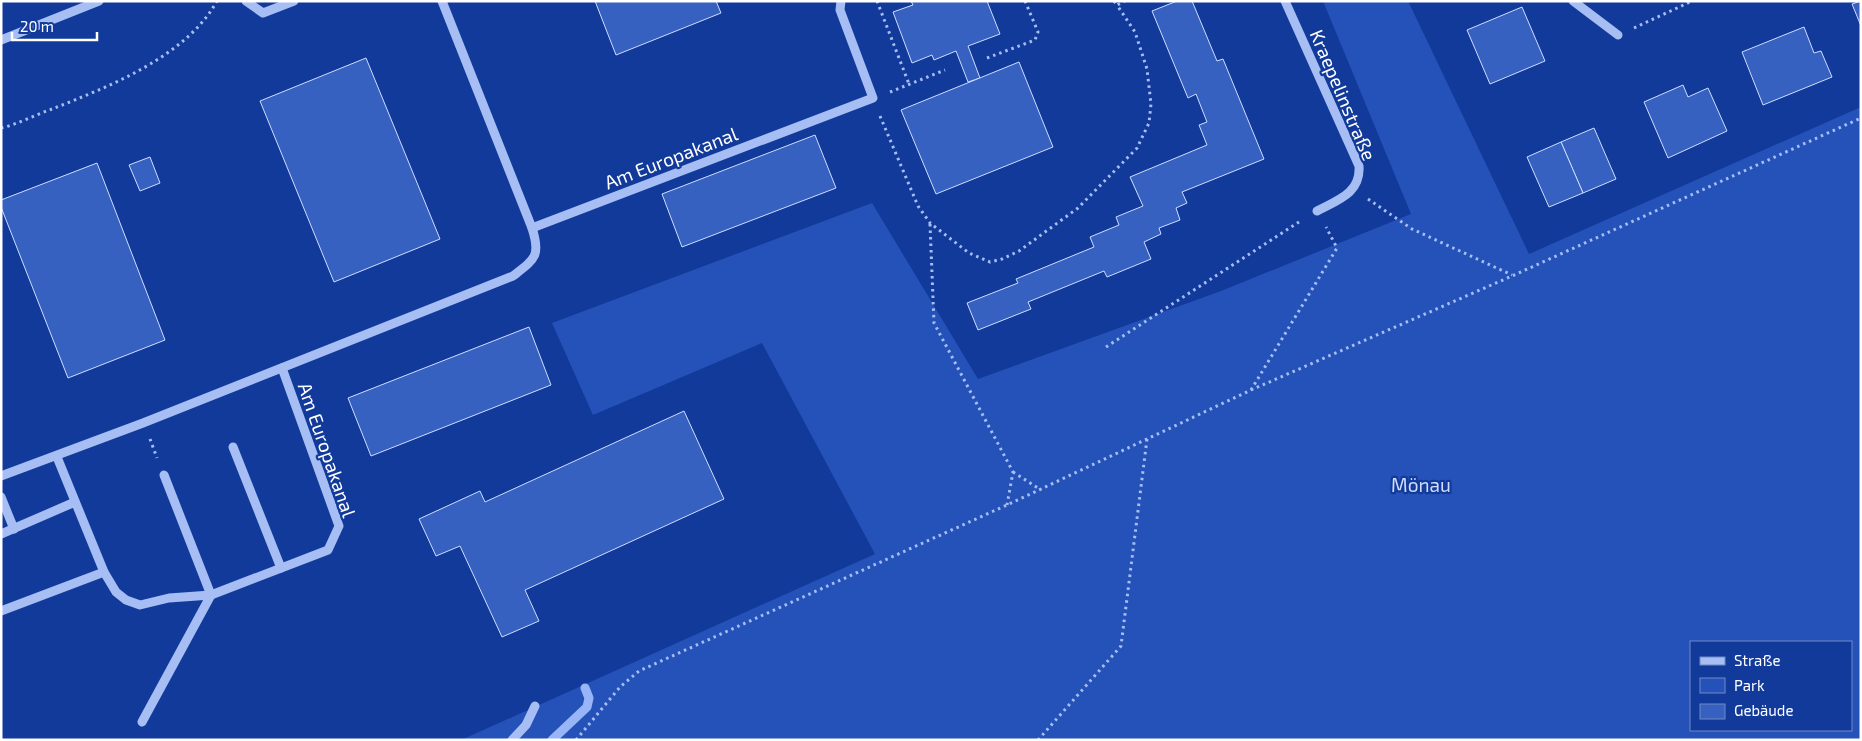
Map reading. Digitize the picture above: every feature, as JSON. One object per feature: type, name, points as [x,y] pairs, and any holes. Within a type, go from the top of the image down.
[{"type":"street","points":[[1,40],[99,1]]},
{"type":"street","points":[[246,1],[263,13],[294,1]]},
{"type":"street","name":"Am Europakanal","points":[[1,476],[57,457],[514,276],[534,260],[538,247],[532,228],[442,1]]},
{"type":"street","points":[[841,1],[840,10],[873,98]]},
{"type":"street","name":"Kraepelinstraße","points":[[1285,1],[1359,166],[1360,177],[1354,189],[1346,196],[1317,211]]},
{"type":"street","points":[[1573,1],[1618,35]]},
{"type":"street","name":"Am Europakanal","points":[[532,228],[873,98]]},
{"type":"street","name":"Am Europakanal","points":[[57,457],[104,572],[116,592],[126,600],[140,605],[169,598],[211,595],[328,550],[339,526],[282,368]]},
{"type":"street","points":[[233,447],[281,568]]},
{"type":"street","points":[[142,722],[211,595],[164,475]]},
{"type":"street","points":[[1,497],[14,529]]},
{"type":"street","points":[[1,534],[75,502]]},
{"type":"street","points":[[1,611],[104,572]]},
{"type":"street","points":[[512,740],[526,725],[535,706]]},
{"type":"path","points":[[1,128],[119,82],[160,58],[198,26],[217,1]]},
{"type":"path","points":[[877,1],[909,84]]},
{"type":"path","points":[[987,58],[1035,40],[1038,32],[1026,1]]},
{"type":"path","points":[[945,70],[873,98],[918,206],[930,223],[969,253],[990,262],[1002,259],[1019,251],[1078,208],[1137,148],[1149,123],[1152,104],[1147,69],[1135,32],[1114,1]]},
{"type":"path","points":[[1117,5],[1125,1]]},
{"type":"path","points":[[1618,35],[1692,1]]},
{"type":"path","points":[[576,740],[620,687],[639,671],[1041,490],[1251,390],[1512,276],[1861,118]]},
{"type":"path","points":[[1354,189],[1412,230],[1512,276]]},
{"type":"path","points":[[1106,347],[1317,211],[1336,248],[1251,390]]},
{"type":"path","points":[[930,223],[934,323],[1013,472],[1041,490]]},
{"type":"path","points":[[143,423],[164,475]]},
{"type":"path","points":[[1038,740],[1121,646],[1147,439]]},
{"type":"path","points":[[1007,505],[1013,472]]},
{"type":"green space","name":"Mönau","points":[[1323,1],[1408,1],[1529,254],[1861,107],[1861,740],[461,740],[875,554],[762,343],[593,415],[552,323],[872,203],[978,379],[1221,291],[1411,214]]},
{"type":"building","points":[[595,1],[716,1],[721,13],[616,55]]},
{"type":"building","points":[[911,1],[987,1],[1000,34],[968,46],[980,78],[968,82],[956,51],[934,60],[932,55],[912,63],[893,12],[913,5]]},
{"type":"building","points":[[1177,1],[1192,1],[1217,61],[1223,59],[1264,159],[1182,192],[1187,203],[1176,208],[1180,220],[1159,228],[1161,234],[1144,242],[1151,259],[1107,277],[1104,271],[1028,302],[1031,309],[978,330],[967,303],[1018,283],[1016,279],[1094,247],[1090,237],[1119,225],[1116,217],[1143,206],[1130,177],[1207,145],[1199,125],[1207,122],[1196,94],[1188,98],[1152,11]]},
{"type":"building","points":[[1861,1],[1861,26],[1852,4]]},
{"type":"building","points":[[1522,7],[1545,61],[1490,84],[1467,30]]},
{"type":"building","points":[[1804,27],[1814,53],[1821,51],[1832,77],[1763,105],[1742,52]]},
{"type":"building","points":[[366,58],[440,239],[334,282],[260,101]]},
{"type":"building","points":[[1019,62],[1053,147],[936,194],[901,110]]},
{"type":"building","points":[[1683,85],[1688,97],[1708,88],[1727,131],[1668,158],[1644,102]]},
{"type":"building","points":[[1594,128],[1616,179],[1583,193],[1561,142]]},
{"type":"building","points":[[815,135],[836,188],[682,247],[662,194]]},
{"type":"building","points":[[1561,142],[1583,193],[1549,207],[1527,157]]},
{"type":"building","points":[[150,157],[160,183],[140,191],[129,165]]},
{"type":"building","points":[[97,163],[165,340],[68,378],[1,207],[1,200]]},
{"type":"building","points":[[529,327],[551,385],[371,456],[348,398]]},
{"type":"building","points":[[684,411],[724,499],[525,590],[539,621],[502,637],[460,546],[436,556],[419,519],[480,491],[485,502]]},
{"type":"waterway","points":[[552,740],[587,707],[589,698],[585,688]]}]
